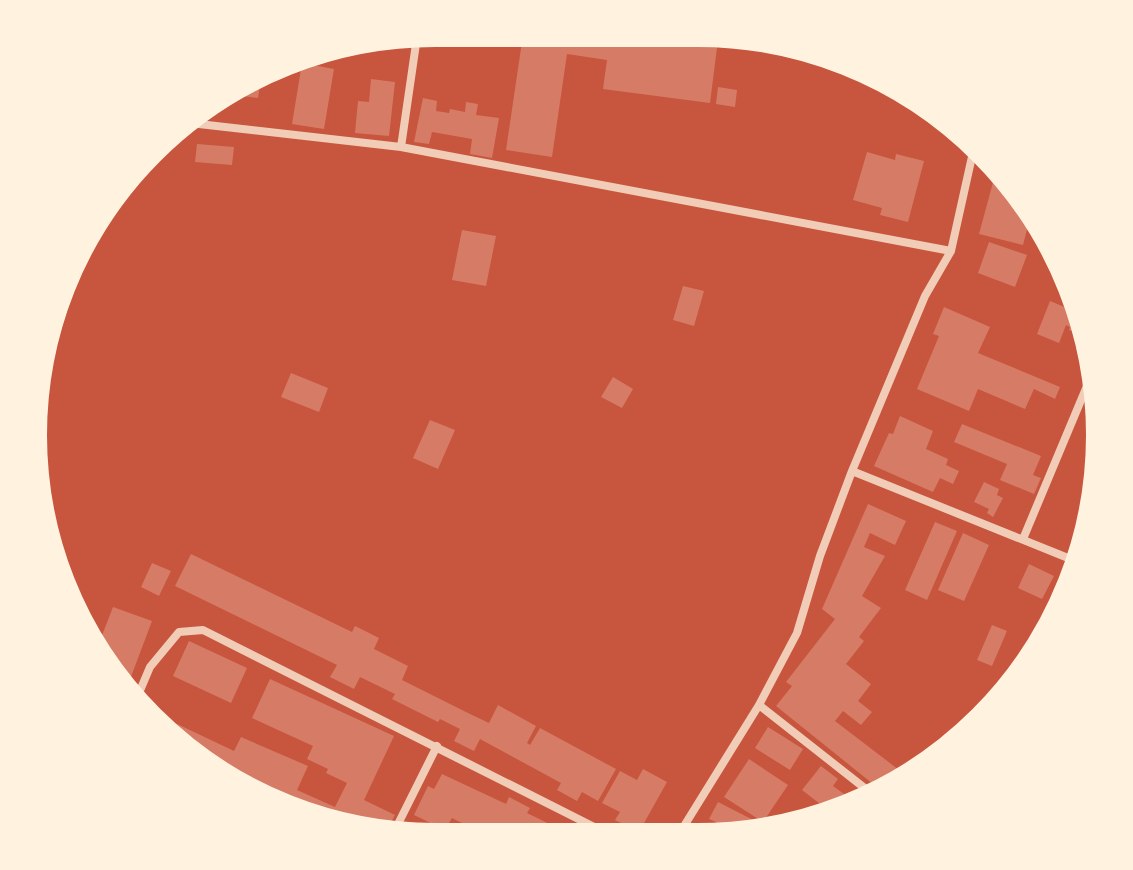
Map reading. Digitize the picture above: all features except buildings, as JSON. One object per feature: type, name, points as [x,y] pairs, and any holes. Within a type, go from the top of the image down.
[{"type":"street","points":[[401,147],[416,43]]},
{"type":"street","points":[[195,124],[401,147],[951,251]]},
{"type":"street","points":[[683,828],[759,705],[797,633],[820,556],[852,471],[925,296],[951,251],[973,154]]},
{"type":"street","points":[[1023,539],[1088,384]]},
{"type":"street","points":[[852,471],[1071,559]]},
{"type":"street","points":[[139,693],[150,667],[179,632],[203,630],[597,828]]},
{"type":"street","points":[[759,705],[866,790]]},
{"type":"street","points":[[397,826],[437,746]]}]
